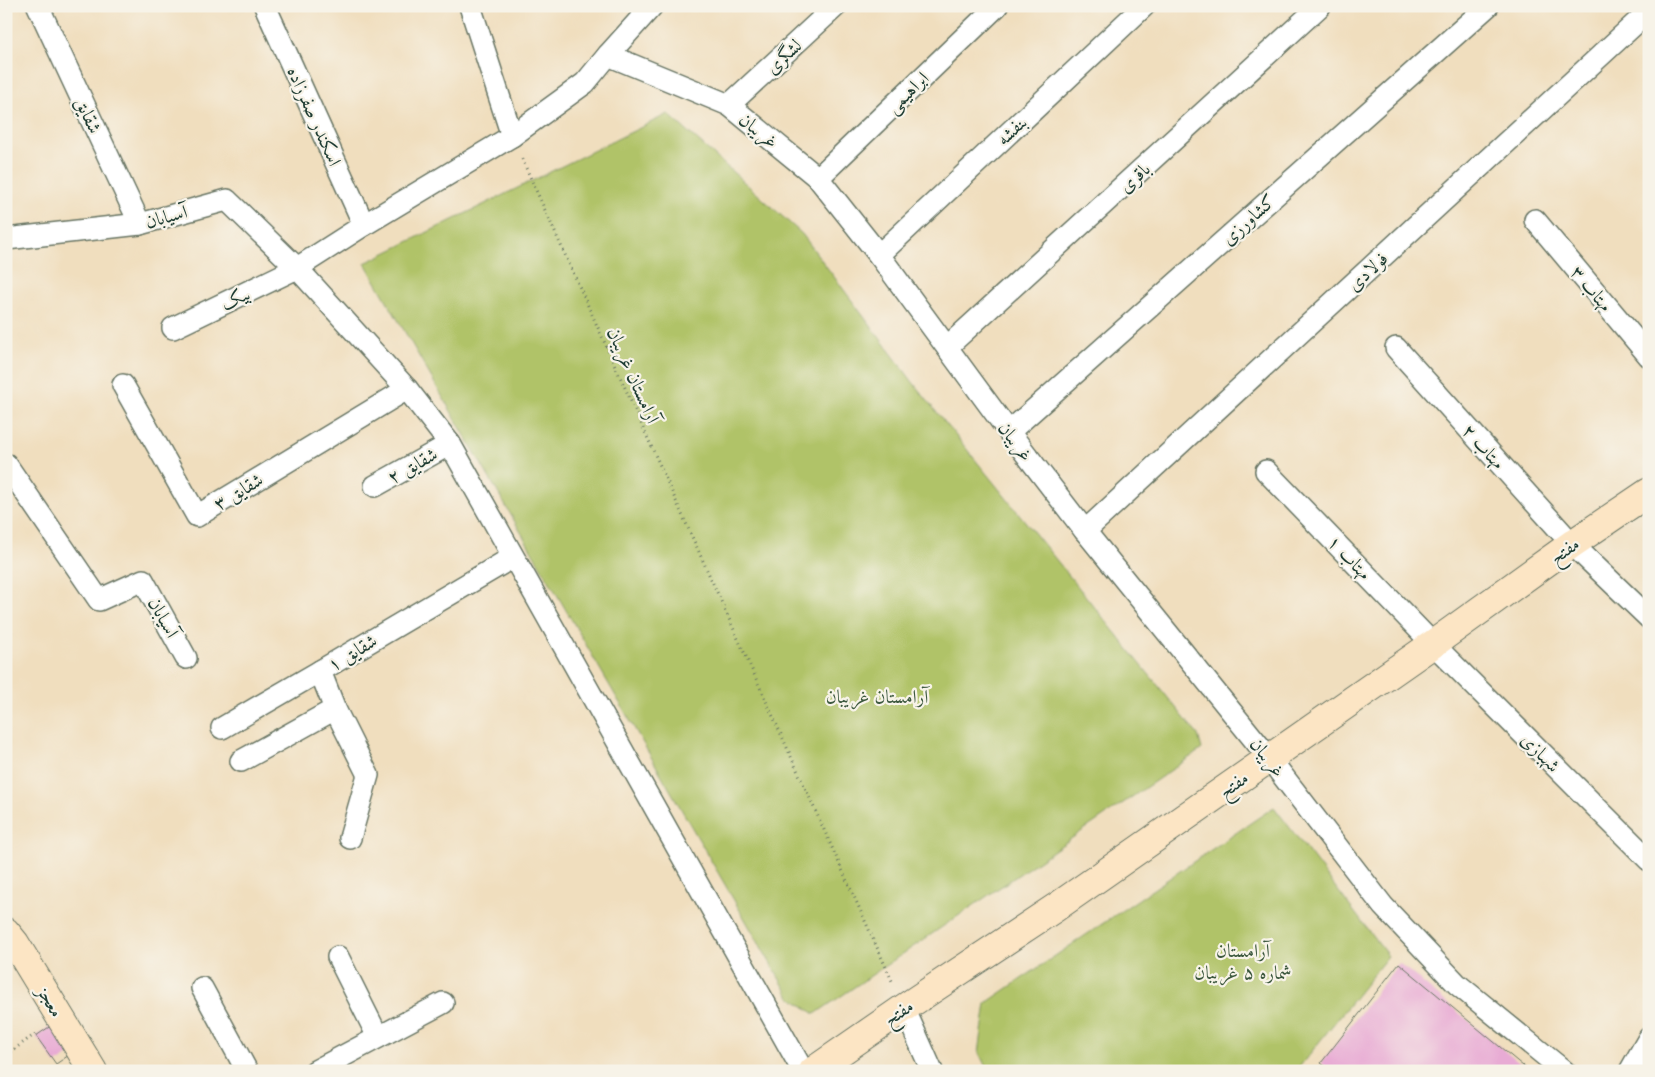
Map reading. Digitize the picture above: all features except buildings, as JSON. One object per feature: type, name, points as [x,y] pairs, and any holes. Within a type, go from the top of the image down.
[{"type":"main road","name":"مفتح","points":[[813,1071],[904,1008],[1056,908],[1433,644],[1572,544],[1649,492]]},
{"type":"main road","name":"معجز","points":[[9,941],[60,1016],[93,1071]]},
{"type":"street","name":"شقایق","points":[[38,6],[140,224]]},
{"type":"street","name":"اسکندر صفرزاده","points":[[265,6],[364,225]]},
{"type":"street","points":[[470,6],[512,136],[585,83],[652,6]]},
{"type":"street","name":"لشگری","points":[[729,105],[836,6]]},
{"type":"street","name":"ابراهیمی","points":[[818,178],[997,6]]},
{"type":"street","name":"بنفشه","points":[[879,255],[1144,6]]},
{"type":"street","name":"باقری","points":[[947,348],[1320,6]]},
{"type":"street","name":"کشاورزی","points":[[1009,432],[1488,6]]},
{"type":"street","name":"فولادی","points":[[1085,531],[1649,11]]},
{"type":"street","name":"غریبان","points":[[608,55],[729,105],[818,178],[879,255],[1009,432],[1085,531],[1269,758],[1383,906],[1457,984],[1564,1071]]},
{"type":"street","name":"بیک","points":[[172,328],[297,268],[364,225],[512,136]]},
{"type":"street","name":"آسیابان","points":[[6,239],[140,224],[227,200],[297,268]]},
{"type":"street","name":"مهتاب ۳","points":[[1534,220],[1649,356]]},
{"type":"street","points":[[297,268],[408,389],[450,444],[803,1071]]},
{"type":"street","name":"مهتاب ۲","points":[[1396,348],[1572,544],[1649,618]]},
{"type":"street","name":"شقایق ۳","points":[[122,385],[197,516],[408,389]]},
{"type":"street","name":"شقایق ۲","points":[[375,486],[450,444]]},
{"type":"street","name":"آسیابان","points":[[6,464],[99,600],[144,580],[186,658]]},
{"type":"street","name":"مهتاب ۱","points":[[1266,471],[1433,644]]},
{"type":"street","name":"شقایق ۱","points":[[350,838],[368,775],[335,709],[320,671],[513,557]]},
{"type":"street","name":"شهبازی","points":[[1433,644],[1649,860]]},
{"type":"street","points":[[222,728],[320,671]]},
{"type":"street","points":[[241,761],[335,709]]},
{"type":"street","points":[[338,957],[378,1037]]},
{"type":"street","points":[[202,988],[247,1071]]},
{"type":"street","points":[[315,1071],[443,1003]]},
{"type":"street","points":[[904,1008],[932,1071]]},
{"type":"street","points":[[1630,1071],[1649,1038]]},
{"type":"path","name":"آرامستان غریبان","points":[[512,136],[904,1008]]},
{"type":"path","points":[[6,1055],[60,1016]]},
{"type":"green space","name":"آرامستان غریبان","points":[[668,114],[802,234],[918,389],[1198,735],[1202,749],[815,1014],[790,997],[365,263]]},
{"type":"green space","name":"آرامستان شماره ۵ غریبان","points":[[1274,807],[1388,956],[1296,1071],[988,1071],[979,1053],[986,1003]]}]
